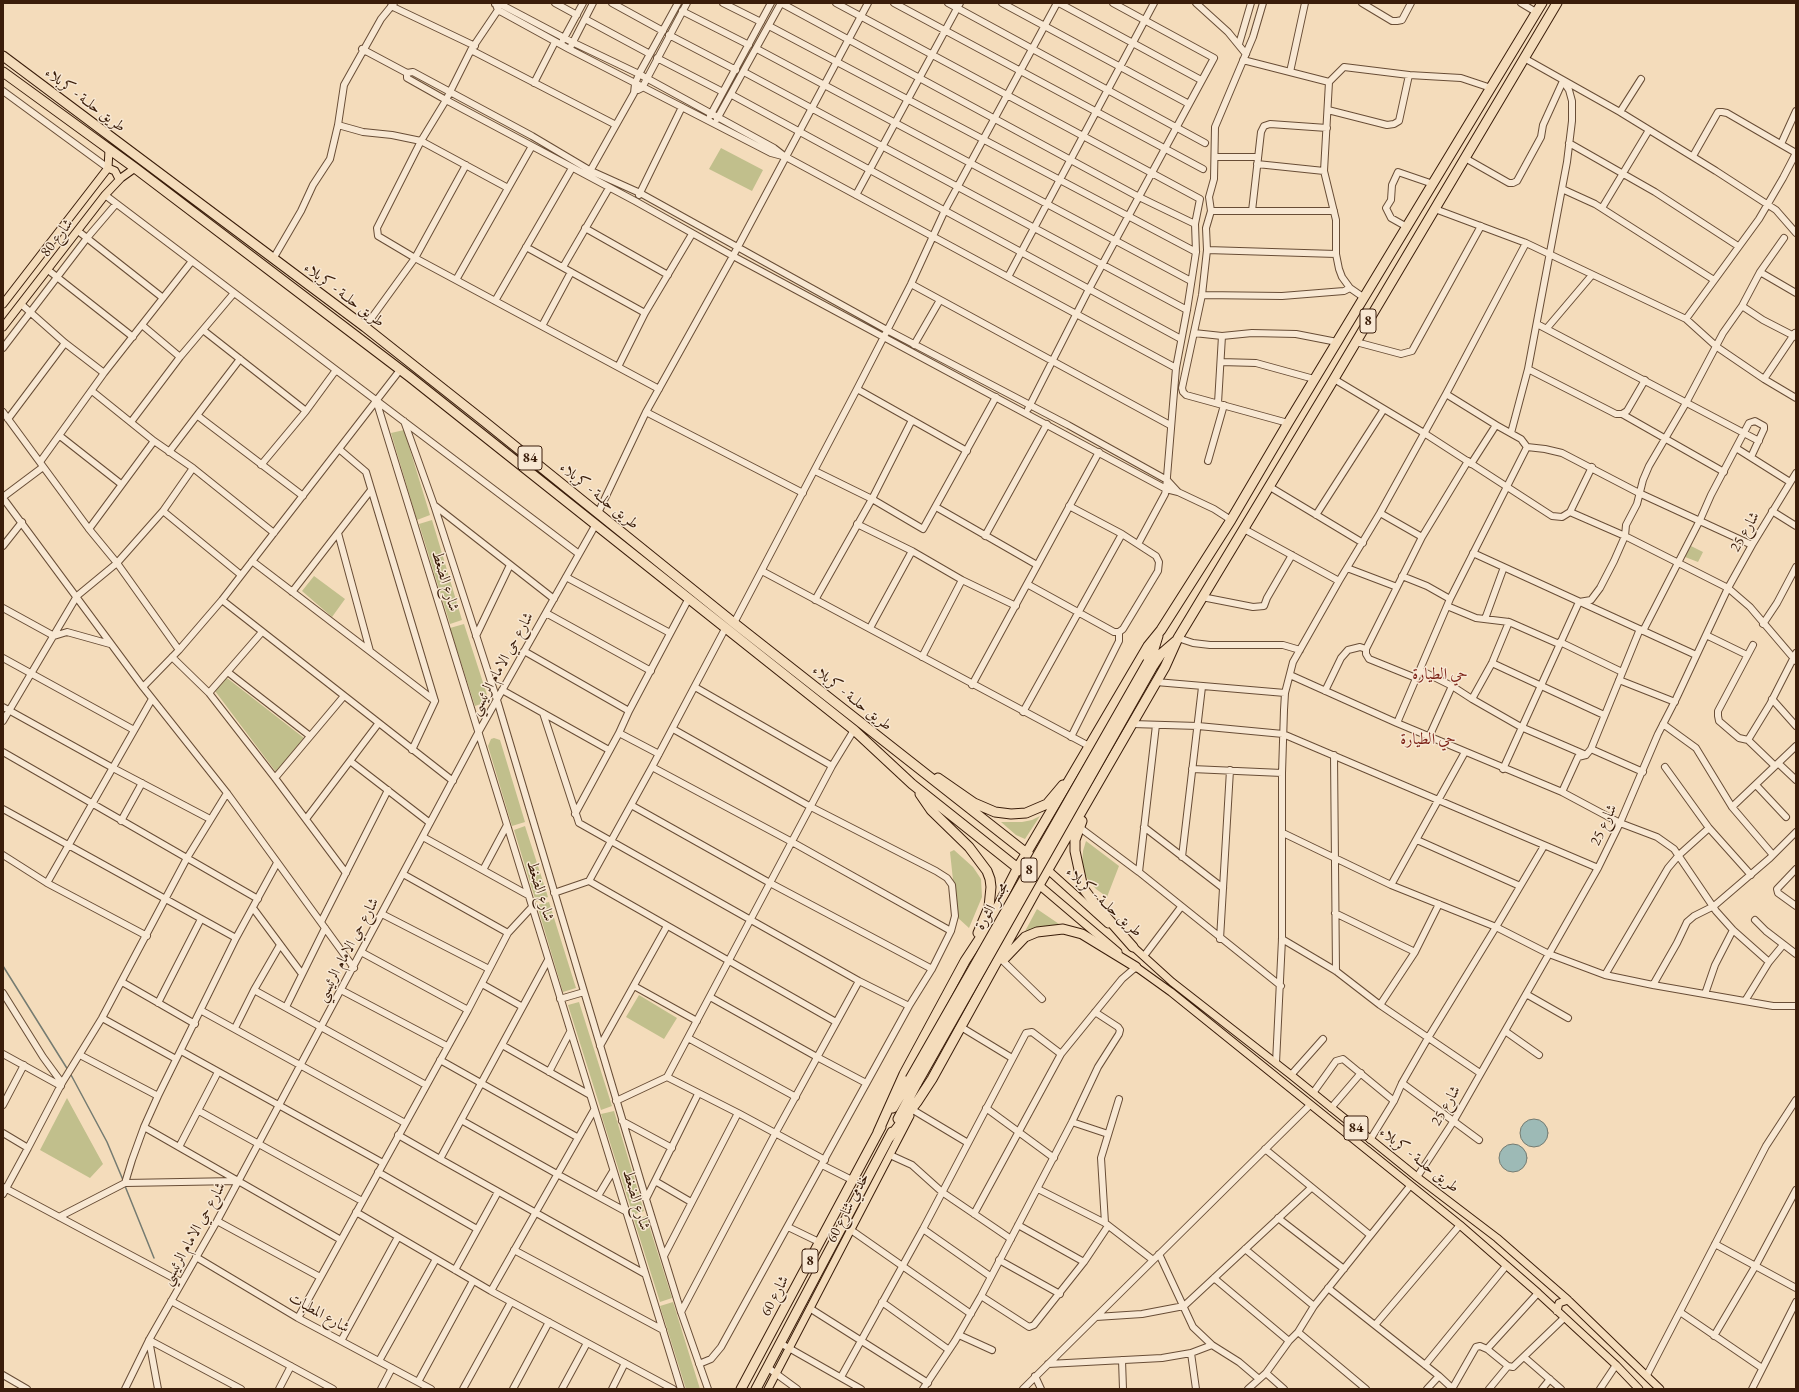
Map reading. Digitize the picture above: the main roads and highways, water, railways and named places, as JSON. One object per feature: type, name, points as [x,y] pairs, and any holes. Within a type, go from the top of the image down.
[{"type":"highway","name":"8","points":[[1161,630],[1231,520],[1363,297],[1542,3]]},
{"type":"highway","name":"8","points":[[1178,638],[1270,487],[1557,3]]},
{"type":"highway","name":"طريق حلــة - كربلاء","points":[[3,56],[365,327],[472,411],[598,514],[854,730],[912,784],[1039,886]]},
{"type":"highway","name":"طريق حلــة - كربلاء","points":[[3,72],[135,168],[400,370],[689,598],[730,625],[1048,870]]},
{"type":"highway","points":[[1373,282],[1372,286],[1376,292],[1379,293],[1386,291]]},
{"type":"highway","points":[[1354,313],[1358,311],[1366,313],[1369,321]]},
{"type":"highway","points":[[464,419],[469,417],[472,411]]},
{"type":"highway","points":[[486,437],[489,431],[494,429]]},
{"type":"highway","points":[[965,961],[988,926],[1017,869],[1077,770],[1089,746],[1148,646],[1161,630]]},
{"type":"highway","name":"مجسر الثورة","points":[[878,1132],[913,1081],[1150,664],[1161,630]]},
{"type":"highway","points":[[890,1137],[915,1106],[961,1027],[1048,870],[1077,826],[1097,784],[1165,667],[1178,638]]},
{"type":"highway","name":"مجسر الثورة","points":[[1150,664],[1178,638]]},
{"type":"highway","points":[[911,763],[949,785],[974,803],[995,812],[1011,814],[1026,813],[1047,804],[1077,770]]},
{"type":"highway","points":[[878,1132],[904,1074],[965,961],[989,906],[991,887],[987,871],[969,847],[931,810],[912,784]]},
{"type":"highway","points":[[1050,814],[1050,822],[1058,828],[1068,830],[1077,826]]},
{"type":"highway","points":[[1077,826],[1075,851],[1083,888],[1133,947]]},
{"type":"highway","points":[[988,926],[996,921],[1005,922],[1010,925],[1013,931],[1011,938]]},
{"type":"highway","points":[[990,976],[1025,937],[1037,932],[1063,929],[1082,934],[1136,967]]},
{"type":"highway","name":"مجسر الثورة","points":[[890,1137],[913,1081]]},
{"type":"highway","name":"شارع 60","points":[[743,1385],[878,1132]]},
{"type":"highway","name":"شارع 60","points":[[756,1389],[890,1137]]},
{"type":"main road","points":[[109,150],[108,168],[115,171],[119,179]]},
{"type":"main road","name":"شارع 80","points":[[3,304],[108,168]]},
{"type":"main road","name":"شارع 80","points":[[3,327],[105,195],[119,179],[135,168]]},
{"type":"main road","name":"طريق حلــة - كربلاء","points":[[1048,870],[1176,985],[1291,1074],[1370,1140],[1497,1238],[1549,1282],[1660,1389]]},
{"type":"main road","name":"طريق حلــة - كربلاء","points":[[1039,886],[1136,967],[1171,992],[1460,1225],[1538,1293],[1616,1365],[1639,1389]]},
{"type":"main road","points":[[1162,986],[1167,984],[1169,979]]},
{"type":"main road","points":[[1171,992],[1176,985]]},
{"type":"main road","name":"خدمي شارع 60","points":[[768,1389],[811,1309],[915,1106]]},
{"type":"main road","points":[[1538,1293],[1546,1290],[1549,1282]]},
{"type":"main road","points":[[1557,1311],[1559,1303],[1568,1300]]},
{"type":"water","points":[[1534,1119],[1544,1123],[1548,1133],[1544,1143],[1534,1147],[1524,1143],[1520,1133],[1524,1123]]},
{"type":"water","points":[[1513,1144],[1523,1148],[1527,1158],[1523,1168],[1513,1172],[1503,1168],[1499,1158],[1503,1148]]},
{"type":"waterway","points":[[3,966],[68,1070]]},
{"type":"waterway","points":[[70,1073],[107,1142],[123,1180]]},
{"type":"waterway","points":[[125,1186],[154,1258]]},
{"type":"district","name":"حي الطيارة","points":[[1440,675]]},
{"type":"district","name":"حي الطيارة","points":[[1428,740]]}]
